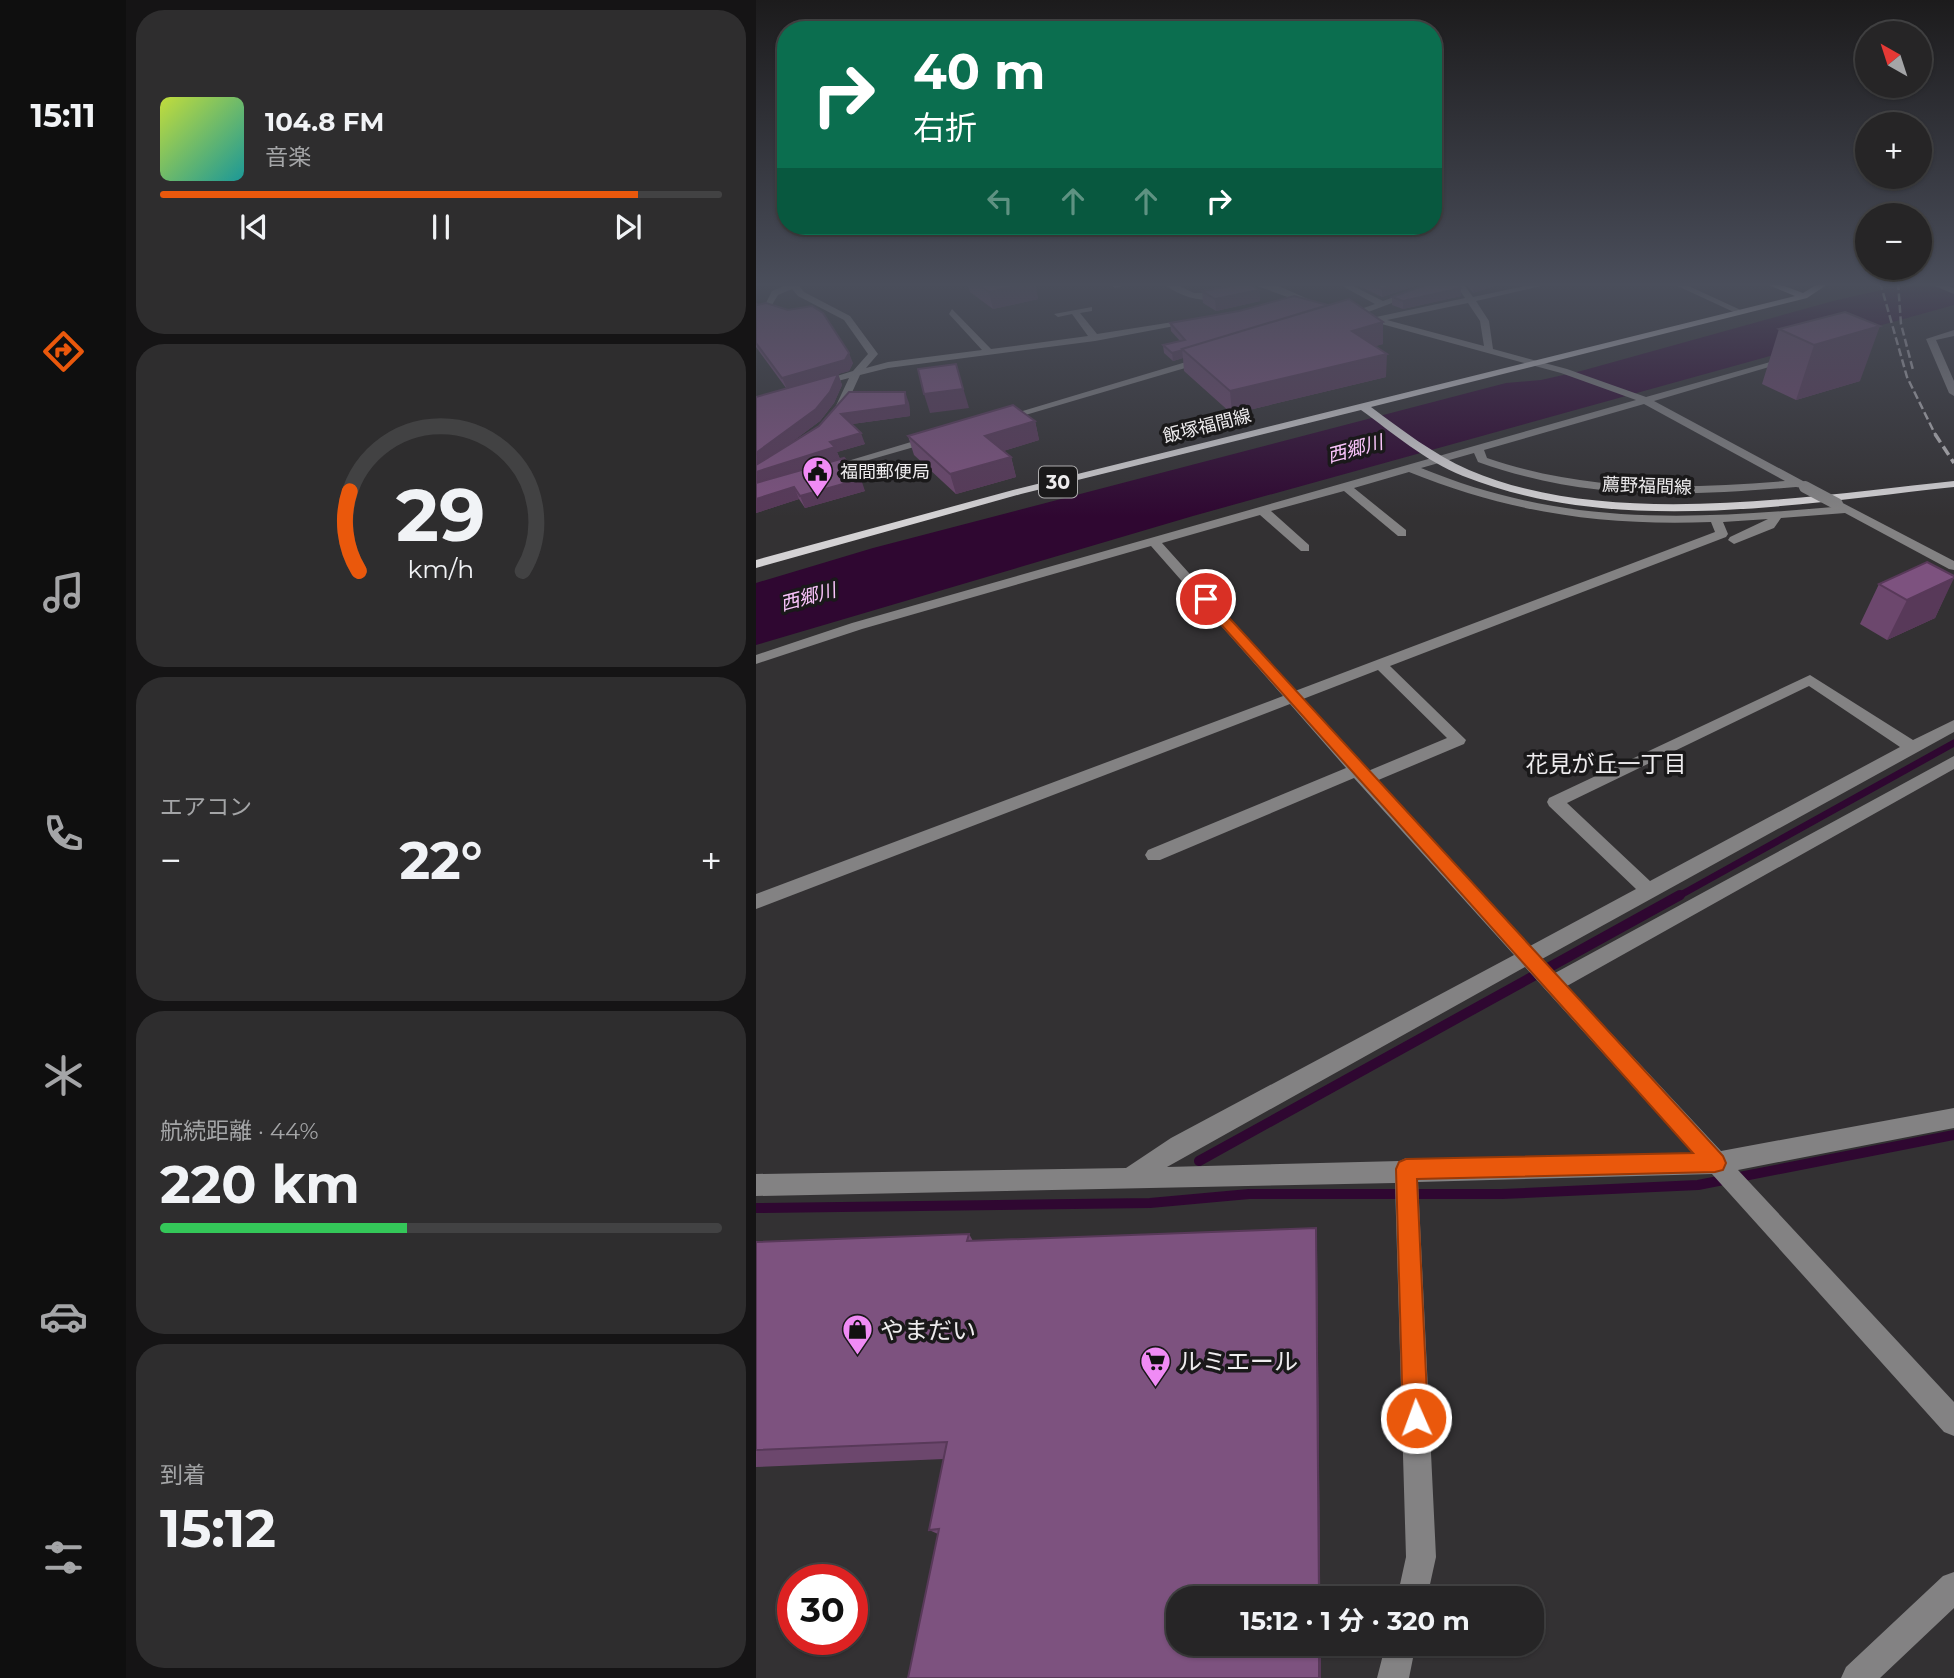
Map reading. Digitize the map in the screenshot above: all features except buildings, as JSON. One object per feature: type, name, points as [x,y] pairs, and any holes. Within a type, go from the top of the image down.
[{"type":"main road","name":"飯塚福間線","points":[[756,564],[1017,492],[1366,409],[1543,360]]},
{"type":"main road","name":"薦野福間線","points":[[1366,409],[1432,456],[1506,487],[1550,497],[1650,506],[1757,502],[1954,484]]},
{"type":"street","points":[[827,424],[845,404],[857,372],[867,360]]},
{"type":"street","points":[[806,388],[857,372],[921,360]]},
{"type":"street","points":[[995,421],[1202,360]]},
{"type":"street","points":[[1522,360],[1642,398],[1954,566]]},
{"type":"street","points":[[756,660],[857,626],[1406,467],[1432,456],[1477,447],[1642,398],[1786,360]]},
{"type":"street","points":[[1949,371],[1954,393]]},
{"type":"street","points":[[817,472],[943,436]]},
{"type":"street","points":[[1477,447],[1482,460],[1541,480],[1584,488],[1679,492],[1802,485]]},
{"type":"street","points":[[1406,467],[1489,500],[1571,516],[1664,522],[1723,521],[1842,506]]},
{"type":"street","points":[[1344,485],[1402,533]]},
{"type":"street","points":[[1261,509],[1305,548]]},
{"type":"street","points":[[756,902],[1294,697],[1385,669],[1734,540],[1770,525],[1776,516]]},
{"type":"street","points":[[1723,521],[1734,540]]},
{"type":"street","points":[[1385,669],[1722,534],[1723,521]]},
{"type":"street","points":[[1153,540],[1715,1163],[1954,1422]]},
{"type":"street","points":[[1154,855],[1362,774],[1458,740],[1385,669]]},
{"type":"street","points":[[1650,892],[1555,802],[1810,680],[1913,748]]},
{"type":"street","points":[[1129,1179],[1179,1146],[1531,958],[1954,726]]},
{"type":"street","points":[[1555,983],[1954,762]]},
{"type":"street","points":[[756,1185],[1129,1179],[1406,1169],[1715,1163],[1954,1118]]},
{"type":"street","points":[[1406,1169],[1421,1557],[1415,1586]]},
{"type":"street","points":[[1857,1678],[1954,1587]]},
{"type":"street","points":[[1393,1678],[1398,1656]]},
{"type":"water","name":"西郷川","points":[[1619,360],[1755,360],[1193,516],[756,645],[756,583],[873,548],[1506,383],[1541,380]]},
{"type":"waterway","points":[[1677,897],[1954,743]]},
{"type":"waterway","points":[[1199,1161],[1680,895]]},
{"type":"waterway","points":[[756,1208],[1150,1203],[1249,1194],[1502,1194],[1698,1185],[1954,1135]]},
{"type":"railway","points":[[1902,360],[1907,377],[1935,434]]},
{"type":"railway","points":[[1910,360],[1913,370]]},
{"type":"railway","points":[[1935,434],[1954,463]]},
{"type":"place","name":"福間郵便局","points":[[817,499]]},
{"type":"place","name":"やまだい","points":[[857,1357]]},
{"type":"place","name":"ルミエール","points":[[1155,1388]]},
{"type":"district","name":"花見が丘一丁目","points":[[1606,764]]},
{"type":"route","points":[[1206,599],[1715,1163],[1406,1169],[1416,1418]]}]
